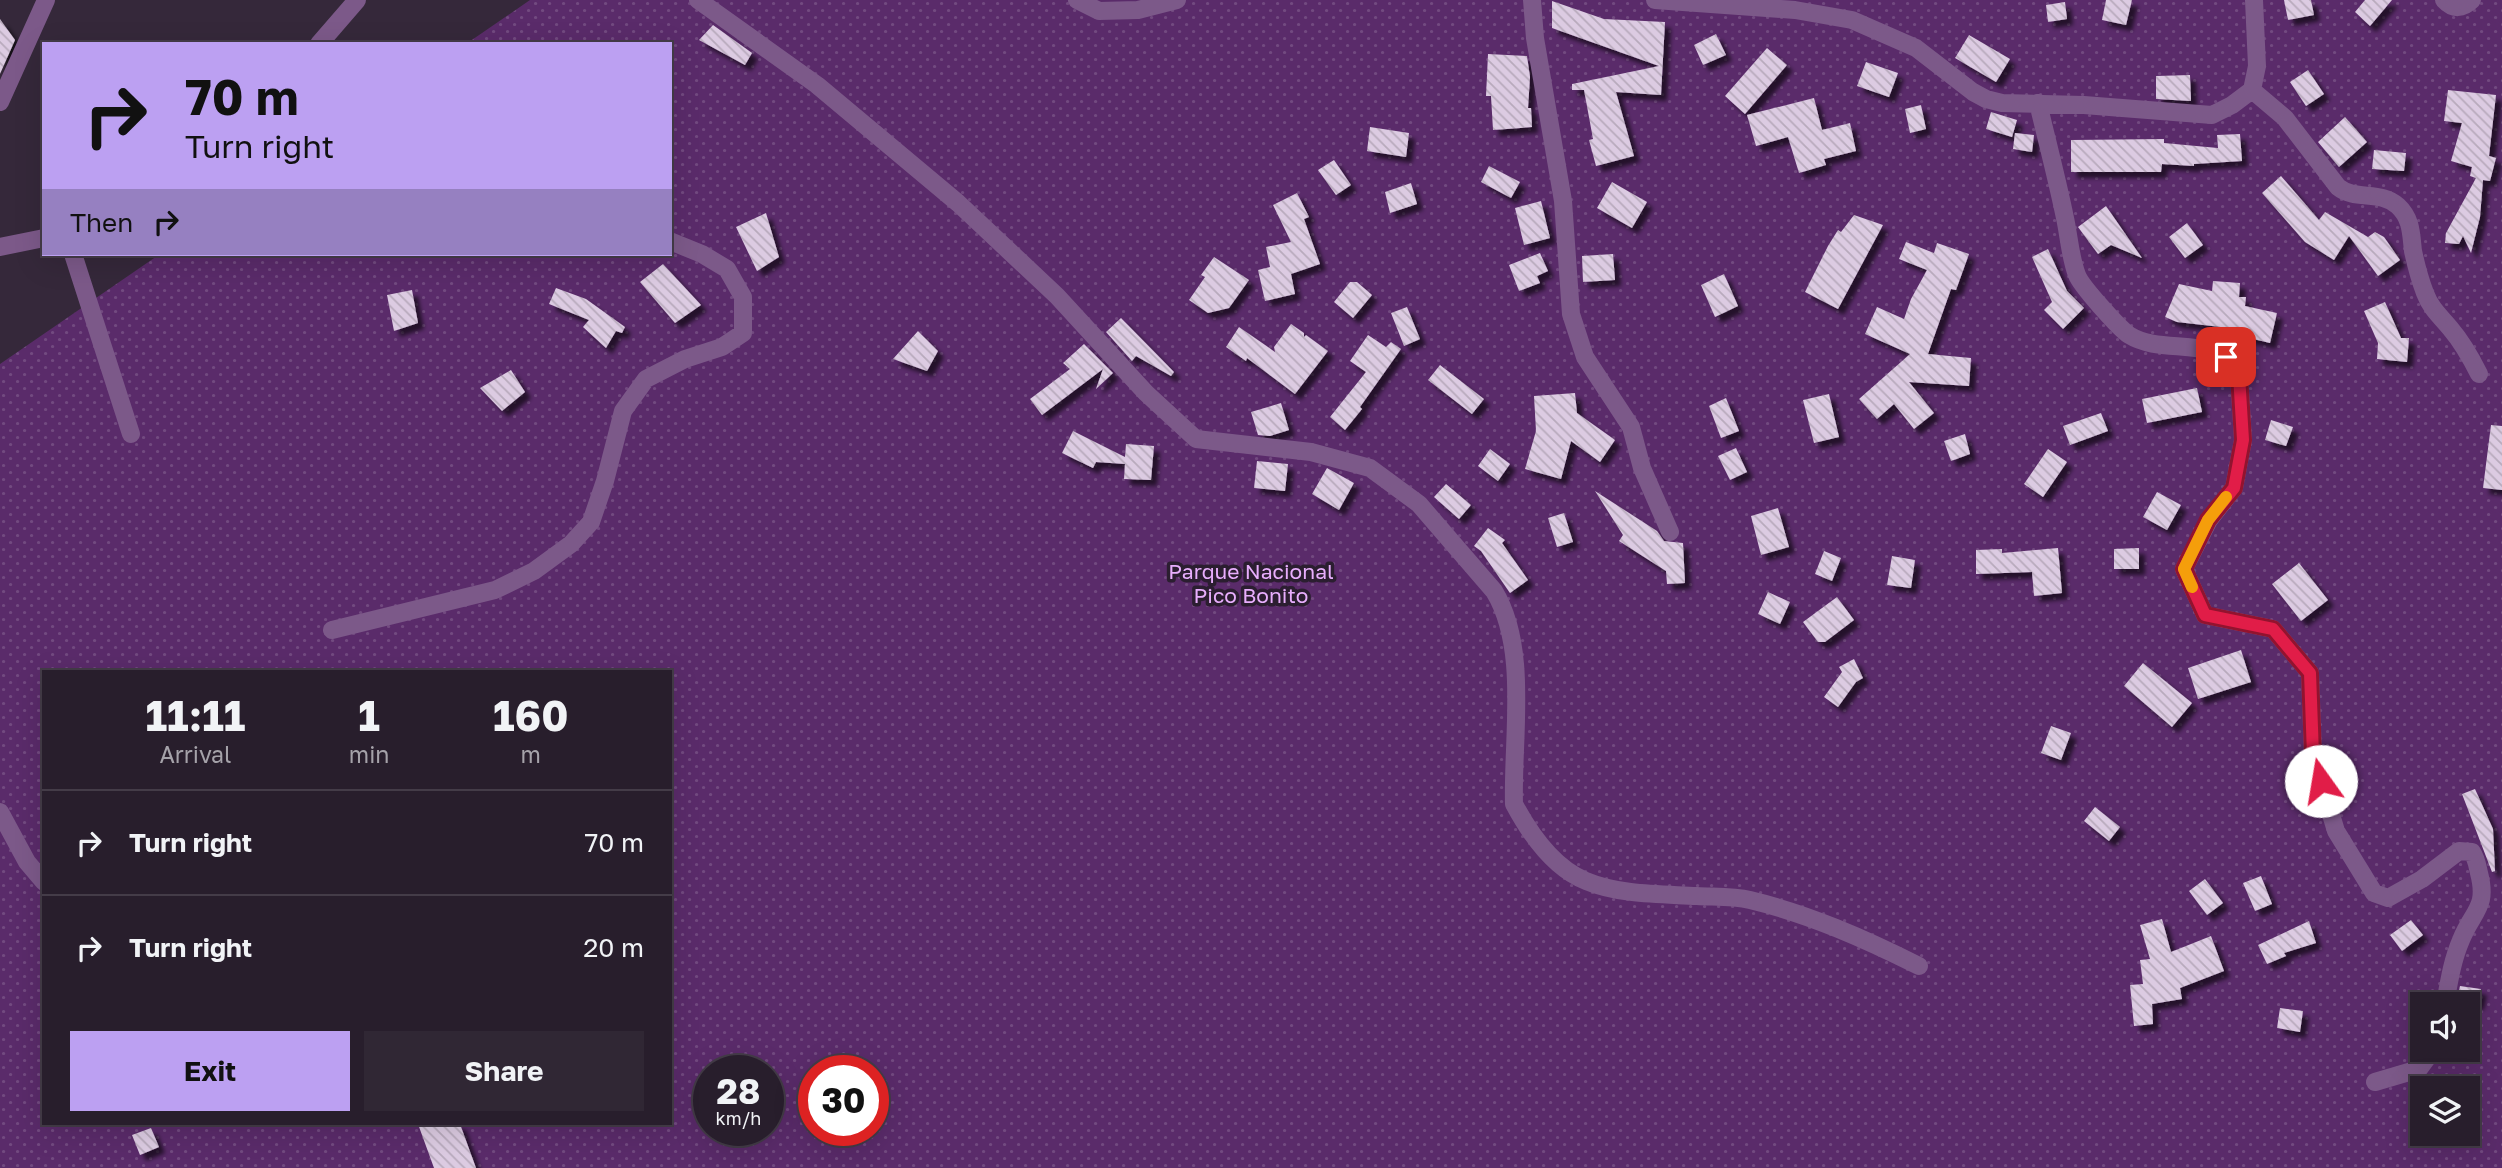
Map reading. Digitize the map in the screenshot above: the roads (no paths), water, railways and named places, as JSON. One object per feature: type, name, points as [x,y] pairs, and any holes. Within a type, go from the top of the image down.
[{"type":"street","points":[[0,102],[46,0]]},
{"type":"street","points":[[323,42],[357,0]]},
{"type":"street","points":[[698,0],[817,85],[958,203],[1056,296],[1146,393],[1196,439],[1311,452],[1370,468],[1419,504],[1494,591],[1503,606],[1516,662],[1514,804],[1525,824],[1557,863],[1586,881],[1622,890],[1747,899],[1802,915],[1870,942],[1919,966]]},
{"type":"street","points":[[1077,0],[1099,11],[1138,10],[1177,0]]},
{"type":"street","points":[[1532,0],[1535,38],[1563,201],[1571,314],[1585,357],[1631,428],[1642,468],[1670,532]]},
{"type":"street","points":[[1655,0],[1794,10],[1853,20],[1916,48],[1973,92],[2002,103],[2212,115],[2232,105],[2252,90],[2257,66],[2254,0]]},
{"type":"street","points":[[2444,0],[2459,8],[2472,0]]},
{"type":"street","points":[[2252,90],[2285,118],[2344,193],[2380,196],[2398,206],[2408,220],[2413,235],[2413,250],[2431,308],[2456,336],[2479,374]]},
{"type":"street","points":[[2038,103],[2077,277],[2118,326],[2130,336],[2145,342],[2214,352],[2226,357],[2239,375],[2243,440],[2234,488],[2208,520],[2184,569],[2205,615],[2273,629],[2310,673],[2313,755],[2336,831],[2374,893],[2388,898],[2403,891],[2459,851],[2472,852],[2477,860],[2484,886],[2479,907],[2462,938],[2449,974],[2447,992]]},
{"type":"street","points":[[0,247],[42,239]]},
{"type":"street","points":[[332,630],[495,590],[534,570],[571,544],[591,522],[606,481],[623,411],[646,379],[685,359],[722,347],[743,333],[743,297],[727,269],[702,254],[672,242]]},
{"type":"street","points":[[74,256],[131,433]]},
{"type":"street","points":[[0,812],[27,862],[42,880]]},
{"type":"street","points":[[2375,1082],[2420,1069],[2425,1062]]},
{"type":"park label","name":"Parque Nacional Pico Bonito","points":[[1251,584]]}]
